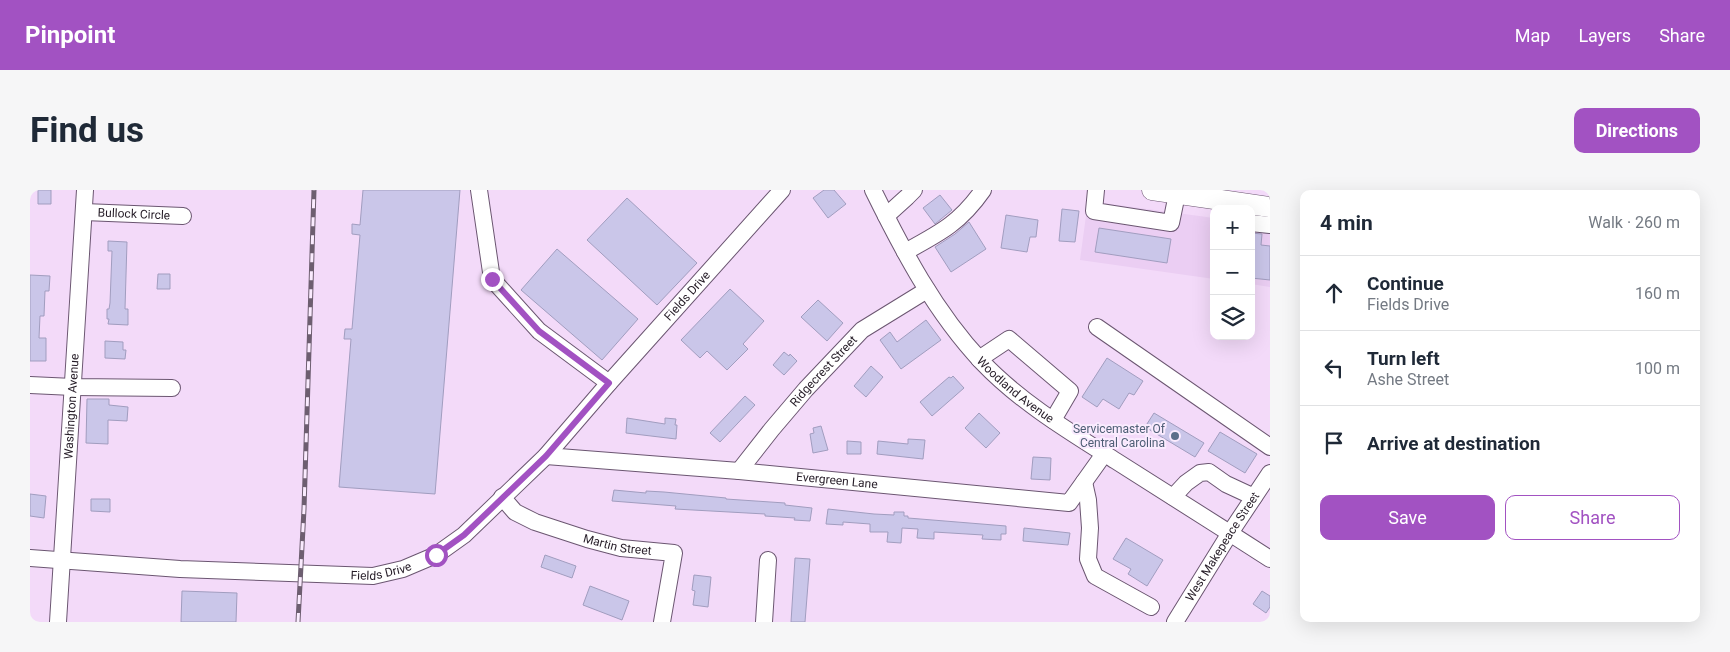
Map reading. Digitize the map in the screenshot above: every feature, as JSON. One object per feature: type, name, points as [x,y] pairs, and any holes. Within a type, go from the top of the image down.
[{"type":"main road","points":[[1152,190],[1224,204],[1266,217]]},
{"type":"street","name":"Washington Avenue","points":[[58,622],[85,190]]},
{"type":"street","points":[[479,190],[492,279],[539,331],[609,383]]},
{"type":"street","name":"Fields Drive","points":[[30,558],[180,569],[373,576],[403,569],[436,555],[464,535],[546,456],[782,190]]},
{"type":"street","name":"Woodland Avenue","points":[[873,190],[927,290],[956,331],[980,359],[1006,384],[1053,420],[1104,454],[1270,559]]},
{"type":"street","points":[[886,216],[908,198],[914,190]]},
{"type":"street","points":[[906,252],[946,229],[973,205],[984,190]]},
{"type":"street","points":[[1096,190],[1094,211],[1171,222],[1177,194]]},
{"type":"street","name":"Bullock Circle","points":[[84,212],[183,216]]},
{"type":"street","name":"Ridgecrest Street","points":[[739,470],[806,389],[862,330],[927,290]]},
{"type":"street","points":[[1097,327],[1270,447]]},
{"type":"street","points":[[980,359],[1009,339],[1070,391],[1053,420]]},
{"type":"street","points":[[30,385],[172,388]]},
{"type":"street","name":"Evergreen Lane","points":[[546,456],[739,470],[1069,503],[1104,454]]},
{"type":"street","points":[[1173,498],[1186,483],[1200,473],[1209,472],[1226,484],[1254,497]]},
{"type":"street","name":"West Makepeace Street","points":[[1176,622],[1270,473]]},
{"type":"street","points":[[1084,482],[1088,500],[1090,528],[1088,559],[1095,576],[1151,607]]},
{"type":"street","name":"Martin Street","points":[[502,498],[516,512],[535,522],[587,539],[621,548],[674,553],[662,622]]},
{"type":"street","points":[[764,622],[768,560]]},
{"type":"shaded area","points":[[1088,201],[1210,217],[1210,278],[1080,260]]},
{"type":"shaded area","points":[[1255,223],[1270,225],[1270,287],[1255,285]]},
{"type":"building","points":[[38,190],[51,190],[51,204],[38,204]]},
{"type":"building","points":[[363,190],[460,190],[435,494],[339,487],[351,339],[344,339],[345,329],[352,329],[360,235],[352,234],[352,224],[360,225]]},
{"type":"building","points":[[824,190],[834,190],[846,204],[828,218],[813,198]]},
{"type":"building","points":[[940,195],[952,210],[935,224],[923,208]]},
{"type":"building","points":[[627,198],[697,263],[657,305],[587,240]]},
{"type":"building","points":[[1062,209],[1079,211],[1075,242],[1059,241]]},
{"type":"building","points":[[1006,215],[1038,220],[1036,237],[1030,237],[1027,252],[1001,248]]},
{"type":"building","points":[[969,222],[986,249],[951,272],[935,247]]},
{"type":"building","points":[[1099,228],[1171,239],[1167,263],[1095,252]]},
{"type":"building","points":[[1255,233],[1262,234],[1261,245],[1270,246],[1270,280],[1255,278]]},
{"type":"building","points":[[108,241],[127,242],[125,309],[128,309],[128,325],[108,324],[107,309],[109,309],[110,303],[112,251],[108,251]]},
{"type":"building","points":[[557,249],[638,319],[602,360],[521,290]]},
{"type":"building","points":[[158,274],[170,274],[170,289],[157,289]]},
{"type":"building","points":[[30,275],[50,276],[49,291],[45,291],[44,316],[40,316],[39,338],[46,338],[46,361],[30,361]]},
{"type":"building","points":[[730,289],[764,321],[743,344],[748,349],[727,370],[707,351],[700,358],[681,340]]},
{"type":"building","points":[[818,300],[843,323],[827,341],[801,317]]},
{"type":"building","points":[[926,320],[941,340],[901,369],[880,340],[890,332],[897,342]]},
{"type":"building","points":[[105,341],[123,342],[123,350],[126,350],[125,359],[105,358]]},
{"type":"building","points":[[784,352],[789,356],[790,354],[797,361],[784,375],[773,365]]},
{"type":"building","points":[[1107,358],[1143,381],[1134,395],[1129,393],[1119,409],[1103,399],[1097,407],[1082,397]]},
{"type":"building","points":[[871,366],[883,377],[866,397],[854,386]]},
{"type":"building","points":[[953,376],[964,388],[932,416],[920,402],[949,377]]},
{"type":"building","points":[[745,396],[755,405],[720,442],[710,433]]},
{"type":"building","points":[[87,399],[109,399],[109,405],[128,407],[127,421],[108,420],[108,444],[86,443]]},
{"type":"building","points":[[979,413],[1000,433],[986,448],[965,428]]},
{"type":"building","points":[[1154,413],[1204,443],[1195,457],[1145,427]]},
{"type":"building","points":[[627,418],[665,424],[665,418],[676,419],[676,439],[626,433]]},
{"type":"building","points":[[821,426],[828,450],[813,453],[810,434],[814,433],[813,428]]},
{"type":"building","points":[[1220,432],[1257,454],[1245,473],[1208,451]]},
{"type":"building","points":[[908,439],[925,440],[923,459],[877,454],[878,441],[908,444]]},
{"type":"building","points":[[847,441],[861,442],[861,454],[847,454]]},
{"type":"building","points":[[1033,457],[1051,458],[1050,480],[1031,479]]},
{"type":"building","points":[[614,490],[646,493],[646,491],[664,492],[785,503],[785,505],[812,508],[810,521],[794,520],[795,518],[765,516],[765,514],[675,509],[676,506],[612,501]]},
{"type":"building","points":[[30,494],[46,496],[44,518],[30,516]]},
{"type":"building","points":[[91,499],[110,499],[110,512],[91,511]]},
{"type":"building","points":[[828,509],[894,515],[894,512],[904,512],[904,516],[908,516],[908,518],[1006,526],[1006,534],[1001,534],[1001,540],[982,539],[983,535],[934,532],[934,539],[917,538],[918,529],[902,528],[901,543],[887,542],[888,532],[870,532],[870,524],[843,522],[843,525],[826,524]]},
{"type":"building","points":[[1024,528],[1070,533],[1068,545],[1023,541]]},
{"type":"building","points":[[1126,538],[1163,560],[1147,586],[1128,574],[1131,569],[1113,559]]},
{"type":"building","points":[[545,555],[576,566],[572,578],[541,567]]},
{"type":"building","points":[[795,558],[810,559],[805,622],[791,622]]},
{"type":"building","points":[[694,575],[711,577],[708,607],[693,605],[695,591],[692,590]]},
{"type":"building","points":[[590,586],[629,601],[622,620],[583,605]]},
{"type":"building","points":[[182,591],[237,593],[236,622],[181,622]]},
{"type":"building","points":[[1262,591],[1270,596],[1270,607],[1266,613],[1253,604]]},
{"type":"railway","points":[[298,622],[304,509],[314,190]]},
{"type":"place","name":"Servicemaster Of Central Carolina","points":[[1175,436]]},
{"type":"route","points":[[436,555],[464,535],[546,456],[609,383],[539,331],[492,279]]}]
